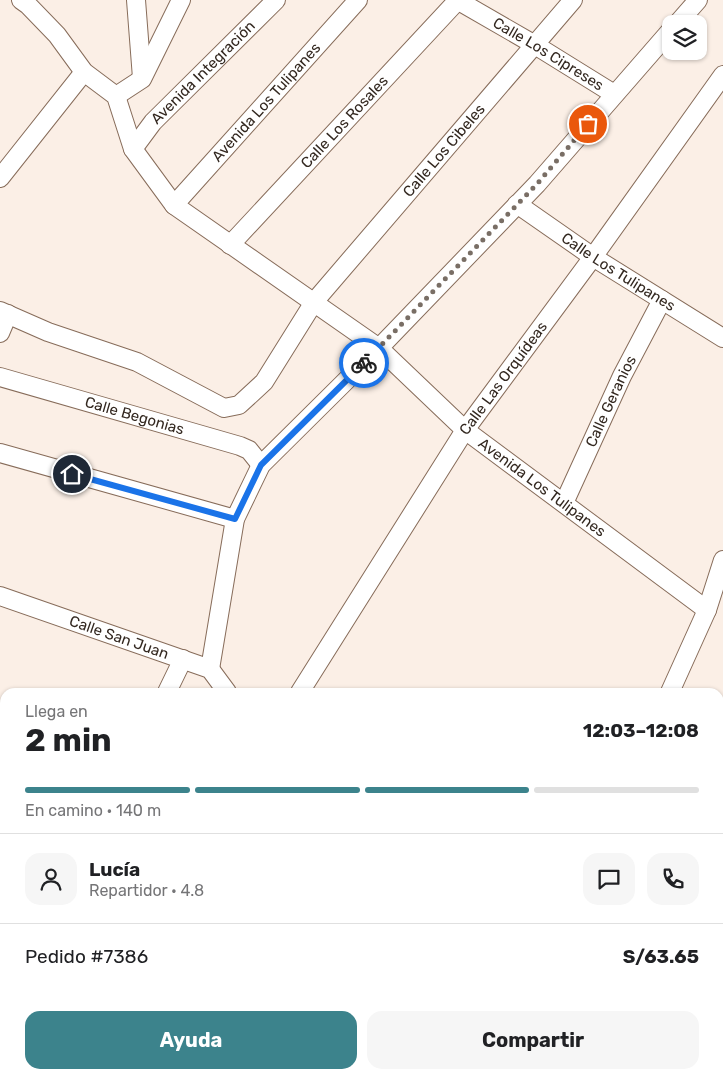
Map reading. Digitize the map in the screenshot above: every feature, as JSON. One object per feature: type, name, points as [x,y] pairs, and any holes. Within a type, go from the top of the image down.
[{"type":"street","points":[[21,0],[57,35],[84,72],[116,96],[142,79],[181,0]]},
{"type":"street","points":[[136,0],[142,79]]},
{"type":"street","name":"Avenida Integración","points":[[133,149],[153,122],[276,0]]},
{"type":"street","name":"Avenida Los Tulipanes","points":[[174,204],[358,0]]},
{"type":"street","name":"Calle Los Cipreses","points":[[458,0],[535,44],[614,94]]},
{"type":"street","name":"Calle Los Rosales","points":[[230,245],[458,0]]},
{"type":"street","name":"Calle Los Cibeles","points":[[2,315],[138,362],[224,408],[239,405],[264,382],[314,302],[573,0]]},
{"type":"street","points":[[685,15],[698,0]]},
{"type":"street","points":[[225,688],[210,669],[235,519],[261,465],[379,348],[517,204],[662,40]]},
{"type":"street","points":[[0,178],[84,72]]},
{"type":"street","name":"Calle Las Orquídeas","points":[[303,688],[465,430],[593,257],[723,75]]},
{"type":"street","name":"Avenida Los Tulipanes","points":[[116,96],[133,149],[174,204],[379,348],[465,430],[707,610]]},
{"type":"street","name":"Calle Los Tulipanes","points":[[517,204],[593,257],[723,338]]},
{"type":"street","name":"Calle Geranios","points":[[564,503],[622,376],[662,300]]},
{"type":"street","points":[[0,333],[2,315]]},
{"type":"street","name":"Calle Begonias","points":[[0,377],[240,446],[250,450],[261,465]]},
{"type":"street","points":[[0,453],[235,519]]},
{"type":"street","points":[[672,688],[707,610],[723,560]]},
{"type":"street","name":"Calle San Juan","points":[[0,596],[210,669]]},
{"type":"street","points":[[169,688],[183,659]]},
{"type":"way so far","points":[[364,363],[537,184],[588,124]]},
{"type":"route","points":[[72,474],[235,519],[261,465],[364,363]]}]
